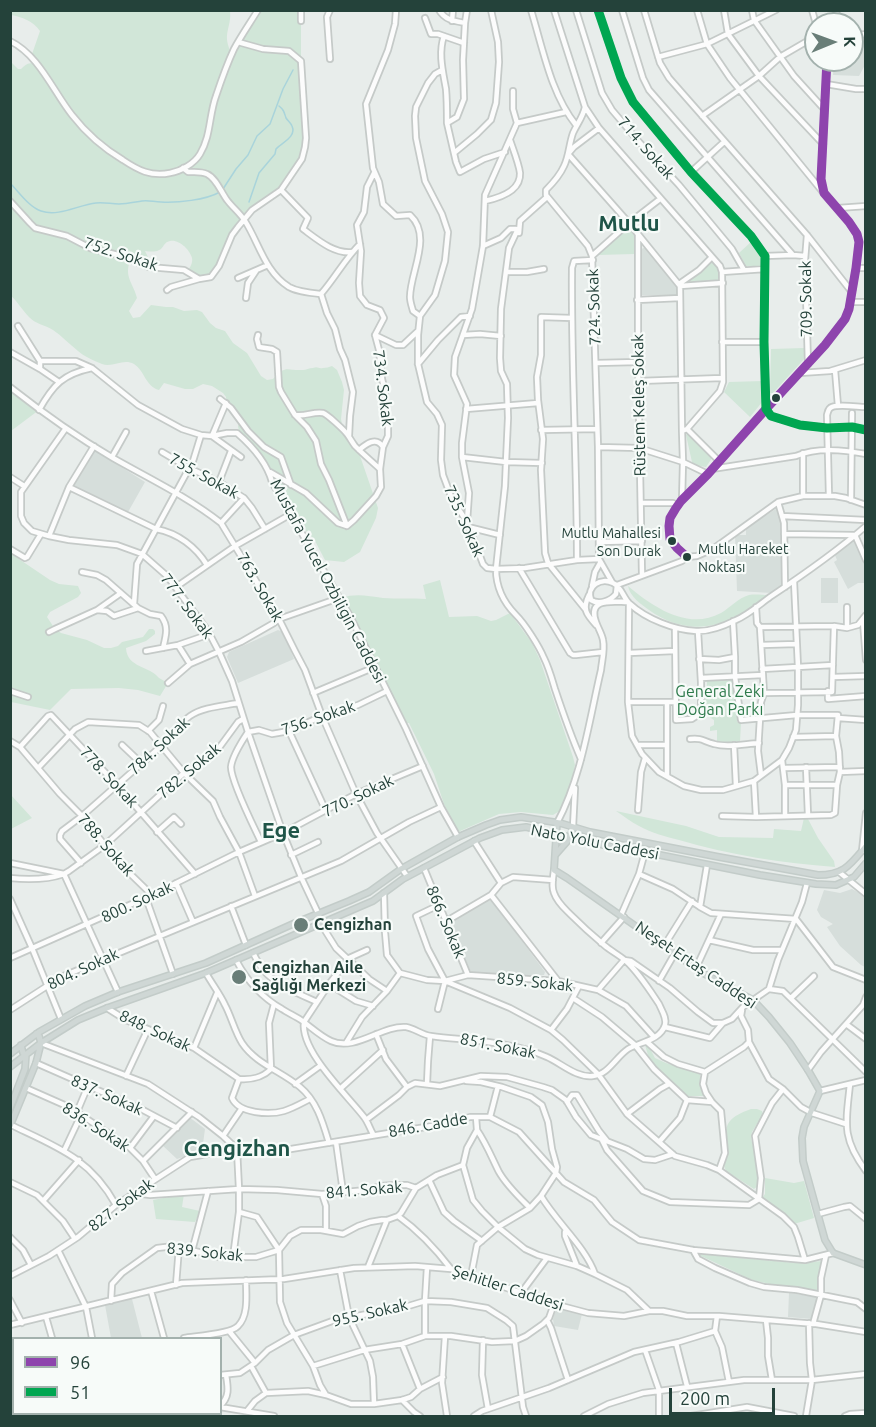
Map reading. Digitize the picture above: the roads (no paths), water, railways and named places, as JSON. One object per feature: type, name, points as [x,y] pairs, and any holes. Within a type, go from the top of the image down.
[{"type":"main road","points":[[10,1054],[36,1034],[85,1006],[118,992],[206,963],[369,892],[401,868],[458,837],[500,820],[520,817],[557,823],[818,875],[831,875],[839,872],[864,849]]},
{"type":"main road","points":[[554,870],[557,823]]},
{"type":"main road","name":"Nato Yolu Caddesi","points":[[10,1067],[41,1043],[78,1020],[206,973],[373,901],[407,876],[474,841],[501,830],[526,827],[608,846],[807,883],[836,885],[849,879]]},
{"type":"main road","points":[[556,854],[570,838],[573,827]]},
{"type":"main road","points":[[849,879],[854,878],[866,863]]},
{"type":"main road","name":"Neşet Ertaş Caddesi","points":[[554,870],[696,968],[753,1000],[790,1043],[820,1091]]},
{"type":"main road","points":[[11,1125],[36,1063],[41,1043],[39,1035],[36,1034]]},
{"type":"main road","points":[[10,1108],[25,1069],[26,1054],[21,1050],[21,1045]]},
{"type":"main road","points":[[820,1091],[801,1138],[803,1161],[825,1240],[833,1253],[866,1265]]},
{"type":"street","points":[[10,42],[16,44],[31,57],[72,115],[91,136],[103,147],[133,166],[155,175],[183,168],[196,159],[204,146],[215,98],[238,42],[258,10]]},
{"type":"street","points":[[301,10],[301,21]]},
{"type":"street","points":[[330,10],[327,17],[330,59]]},
{"type":"street","points":[[396,10],[388,50],[366,104],[375,173],[383,204],[396,216],[410,215],[417,221],[420,231],[419,253],[410,297],[413,311],[420,316],[435,295],[445,261],[448,232],[442,214],[424,181],[416,138],[415,116],[416,107],[428,83],[435,74],[442,70]]},
{"type":"street","points":[[439,10],[444,17],[465,23]]},
{"type":"street","points":[[452,21],[453,10]]},
{"type":"street","points":[[447,123],[457,117],[464,99],[464,43],[467,10]]},
{"type":"street","points":[[454,153],[491,120],[496,104],[498,42],[491,10]]},
{"type":"street","points":[[531,10],[553,82],[566,112],[576,126]]},
{"type":"street","points":[[554,10],[585,107],[599,128],[720,266],[722,272],[723,382],[720,391],[685,430]]},
{"type":"street","name":"714. Sokak","points":[[576,10],[603,93],[612,110],[732,249],[744,270]]},
{"type":"street","points":[[598,10],[621,78],[633,102],[691,172],[751,236],[765,256],[766,409],[771,416],[800,425],[827,428],[852,427],[866,430]]},
{"type":"street","points":[[622,10],[643,78],[649,90],[794,255]]},
{"type":"street","points":[[644,10],[660,63],[669,78],[807,235],[851,291]]},
{"type":"street","points":[[687,557],[670,539],[670,518],[680,503],[800,373],[845,319],[849,309],[859,242],[857,234],[838,208],[740,89],[707,44],[697,10]]},
{"type":"street","points":[[724,10],[728,34],[759,76],[823,144]]},
{"type":"street","points":[[752,10],[754,20],[780,57],[824,109]]},
{"type":"street","points":[[658,57],[707,44],[776,10]]},
{"type":"street","points":[[425,18],[431,34],[438,34],[464,43]]},
{"type":"street","points":[[444,36],[442,70],[446,91],[447,123],[460,172],[484,159],[505,152]]},
{"type":"street","points":[[167,290],[199,279],[207,279],[214,274],[232,235],[252,210],[281,190],[299,164],[305,147],[306,129],[301,61],[289,51],[263,49],[238,42]]},
{"type":"street","points":[[702,116],[759,76],[780,57],[804,43]]},
{"type":"street","points":[[824,193],[821,179],[826,72]]},
{"type":"street","points":[[826,84],[866,89]]},
{"type":"street","points":[[500,535],[468,525],[469,492],[462,457],[467,404],[454,375],[455,357],[470,316],[483,246],[485,195],[518,123],[513,109],[513,91]]},
{"type":"street","points":[[514,239],[518,237],[520,221],[547,197],[546,190],[564,166],[569,143],[584,114],[585,107]]},
{"type":"street","points":[[518,123],[566,112]]},
{"type":"street","points":[[568,154],[599,128]]},
{"type":"street","points":[[485,201],[508,194],[518,181],[520,174],[510,140]]},
{"type":"street","points":[[691,172],[724,142]]},
{"type":"street","points":[[568,154],[629,223],[679,285],[681,380],[685,430],[680,503]]},
{"type":"street","points":[[183,168],[188,172],[206,173],[210,176],[244,220],[267,265],[280,280],[288,286],[305,292],[321,294]]},
{"type":"street","points":[[375,173],[368,187],[364,212],[357,225],[360,244],[360,296],[367,304],[380,310],[384,318],[375,335]]},
{"type":"street","points":[[281,190],[308,218],[303,229],[323,244],[343,253],[352,252]]},
{"type":"street","name":"724. Sokak","points":[[547,197],[588,246],[593,258],[599,561]]},
{"type":"street","points":[[577,560],[572,268],[574,261],[593,258],[629,223],[660,199]]},
{"type":"street","name":"752. Sokak","points":[[10,201],[35,228],[67,236],[90,248],[122,256],[148,267],[184,270],[199,279]]},
{"type":"street","points":[[838,208],[866,206]]},
{"type":"street","points":[[483,246],[501,238],[510,229],[517,231],[509,248],[501,309],[501,371],[507,384],[508,406],[505,496],[496,569],[577,560],[599,561]]},
{"type":"street","name":"Rüstem Keleş Sokak","points":[[638,235],[642,575]]},
{"type":"street","name":"709. Sokak","points":[[807,235],[805,256],[807,364]]},
{"type":"street","points":[[321,294],[360,244]]},
{"type":"street","points":[[765,256],[805,256]]},
{"type":"street","points":[[679,285],[712,257]]},
{"type":"street","points":[[238,278],[267,265]]},
{"type":"street","points":[[856,268],[866,268]]},
{"type":"street","points":[[507,272],[544,269]]},
{"type":"street","points":[[722,272],[765,269]]},
{"type":"street","points":[[246,298],[249,283],[256,271]]},
{"type":"street","points":[[679,285],[723,283]]},
{"type":"street","points":[[321,294],[335,329],[353,392],[349,436]]},
{"type":"street","points":[[637,300],[681,298]]},
{"type":"street","points":[[850,302],[866,302]]},
{"type":"street","name":"735. Sokak","points":[[420,316],[418,364],[427,402],[437,414],[442,425],[441,460],[446,483],[468,525],[483,564],[487,568],[496,569],[496,580],[501,593],[545,659],[581,759]]},
{"type":"street","points":[[418,364],[461,317],[470,316]]},
{"type":"street","points":[[572,318],[541,317],[537,377],[542,430],[545,553],[548,563],[598,627]]},
{"type":"street","points":[[18,326],[40,361],[40,369]]},
{"type":"street","name":"734. Sokak","points":[[375,335],[396,345],[403,345],[418,331]]},
{"type":"street","points":[[258,335],[259,347],[272,348],[277,352],[279,387],[295,415],[316,441],[321,464],[346,526]]},
{"type":"street","name":"734. Sokak","points":[[346,526],[376,496],[381,487],[380,469],[383,447],[388,436],[388,426],[384,416],[386,391],[382,380],[375,335]]},
{"type":"street","points":[[463,335],[501,336]]},
{"type":"street","points":[[723,342],[764,342]]},
{"type":"street","points":[[10,352],[59,382]]},
{"type":"street","points":[[800,373],[830,371],[866,360]]},
{"type":"street","points":[[40,361],[76,362],[92,368],[138,405],[182,429],[212,436],[227,432],[237,433],[258,455],[269,471],[306,493],[338,523],[346,526]]},
{"type":"street","points":[[596,363],[638,362]]},
{"type":"street","points":[[39,411],[59,382],[70,374],[92,368]]},
{"type":"street","points":[[835,370],[837,406]]},
{"type":"street","points":[[639,381],[722,378]]},
{"type":"street","name":"763. Sokak","points":[[10,387],[39,411],[112,457],[176,493],[221,523],[279,619],[305,670],[322,717],[356,794],[407,876]]},
{"type":"street","points":[[220,399],[264,447],[281,457],[291,485]]},
{"type":"street","points":[[212,436],[226,403]]},
{"type":"street","points":[[466,410],[538,403]]},
{"type":"street","points":[[829,496],[827,416],[829,409],[832,406],[866,408]]},
{"type":"street","points":[[295,415],[322,412],[329,415],[359,450],[380,469]]},
{"type":"street","points":[[851,500],[852,413]]},
{"type":"street","points":[[10,549],[25,558],[41,534],[32,531],[24,523],[21,516],[21,492],[66,428]]},
{"type":"street","points":[[542,430],[597,429]]},
{"type":"street","points":[[685,430],[719,461]]},
{"type":"street","points":[[112,457],[126,432]]},
{"type":"street","points":[[136,606],[137,564],[193,461],[201,435]]},
{"type":"street","points":[[212,436],[241,457]]},
{"type":"street","points":[[359,450],[368,442],[374,441],[381,443],[383,447]]},
{"type":"street","points":[[49,536],[69,487],[94,446]]},
{"type":"street","points":[[598,447],[639,448],[710,472],[827,450],[866,454]]},
{"type":"street","points":[[219,482],[231,451]]},
{"type":"street","name":"755. Sokak","points":[[162,452],[244,498],[265,529]]},
{"type":"street","points":[[802,453],[803,496]]},
{"type":"street","points":[[462,457],[542,463]]},
{"type":"street","name":"Mustafa Yucel Ozbiligin Caddesi","points":[[269,471],[272,482],[350,616],[441,807],[458,837]]},
{"type":"street","points":[[10,477],[24,486]]},
{"type":"street","points":[[69,487],[188,543],[207,566]]},
{"type":"street","points":[[591,587],[598,582],[614,584],[713,549],[778,502],[803,496],[829,496],[851,500],[866,506]]},
{"type":"street","points":[[221,523],[244,498]]},
{"type":"street","points":[[778,502],[784,523],[785,587]]},
{"type":"street","points":[[641,503],[680,503]]},
{"type":"street","points":[[176,587],[236,546],[291,514]]},
{"type":"street","points":[[782,516],[866,520]]},
{"type":"street","points":[[589,595],[594,602],[628,603],[654,620],[675,628],[698,631],[717,628],[756,607],[794,581],[866,526]]},
{"type":"street","name":"777. Sokak","points":[[41,534],[69,540],[117,545],[142,554],[168,576],[210,634],[232,681],[252,748],[282,833],[318,913]]},
{"type":"street","points":[[784,534],[855,535]]},
{"type":"street","points":[[855,535],[866,560]]},
{"type":"street","points":[[599,542],[642,541]]},
{"type":"street","points":[[599,561],[614,584],[622,591],[628,603],[628,702],[632,736],[645,758],[659,772],[684,786],[701,790],[723,790],[754,781],[782,760],[794,737],[798,693],[794,581]]},
{"type":"street","points":[[586,610],[586,601],[599,561]]},
{"type":"street","points":[[519,568],[570,653],[576,655],[603,652]]},
{"type":"street","points":[[82,572],[97,575],[106,580],[136,606],[150,614],[161,616],[166,629],[163,648]]},
{"type":"street","points":[[557,823],[566,808],[575,782],[601,670],[603,639],[594,617],[596,606],[616,594],[614,584]]},
{"type":"street","points":[[50,632],[97,610],[121,593]]},
{"type":"street","points":[[168,683],[190,664],[241,642],[279,619],[339,598]]},
{"type":"street","points":[[97,610],[107,611],[114,616],[136,606]]},
{"type":"street","points":[[756,607],[760,627],[764,693],[760,702],[761,775]]},
{"type":"street","points":[[846,628],[847,607]]},
{"type":"street","points":[[760,627],[834,626],[846,628],[858,625],[864,617]]},
{"type":"street","points":[[864,617],[866,660]]},
{"type":"street","points":[[722,816],[831,815],[835,813],[836,808],[840,770],[836,736],[838,715],[797,715],[741,720],[735,677],[733,621]]},
{"type":"street","points":[[764,693],[832,692],[834,626]]},
{"type":"street","points":[[675,628],[676,720],[692,718],[701,713],[698,631]]},
{"type":"street","points":[[146,651],[178,645],[210,634]]},
{"type":"street","points":[[761,645],[797,644]]},
{"type":"street","points":[[178,645],[190,664]]},
{"type":"street","points":[[629,652],[675,651]]},
{"type":"street","points":[[699,659],[719,660],[735,657]]},
{"type":"street","points":[[762,669],[833,665]]},
{"type":"street","points":[[313,693],[375,667]]},
{"type":"street","points":[[701,678],[762,675]]},
{"type":"street","points":[[832,677],[866,676]]},
{"type":"street","points":[[10,690],[28,697]]},
{"type":"street","name":"756. Sokak","points":[[248,732],[259,730],[272,734],[289,731],[358,705],[387,691]]},
{"type":"street","points":[[828,692],[828,699],[866,696]]},
{"type":"street","points":[[628,702],[676,702]]},
{"type":"street","points":[[667,702],[667,776]]},
{"type":"street","name":"784. Sokak","points":[[81,863],[60,839],[62,831],[162,745],[192,714],[238,703]]},
{"type":"street","points":[[148,731],[159,720],[163,706]]},
{"type":"street","name":"778. Sokak","points":[[20,747],[51,715],[117,785],[195,874]]},
{"type":"street","points":[[838,718],[866,720]]},
{"type":"street","name":"782. Sokak","points":[[64,874],[105,845],[184,773],[216,752],[238,722],[243,719]]},
{"type":"street","points":[[38,768],[75,729],[88,722],[139,725],[162,745],[184,773],[213,801],[239,852],[255,896]]},
{"type":"street","points":[[289,731],[326,811]]},
{"type":"street","points":[[248,732],[231,765],[245,807],[261,842]]},
{"type":"street","points":[[794,737],[836,736]]},
{"type":"street","points":[[690,739],[701,738],[712,744],[759,743]]},
{"type":"street","name":"788. Sokak","points":[[10,741],[20,747],[82,816],[117,861],[152,895]]},
{"type":"street","points":[[122,745],[141,763]]},
{"type":"street","points":[[637,745],[667,745]]},
{"type":"street","points":[[734,745],[736,786]]},
{"type":"street","points":[[638,810],[641,772],[645,758]]},
{"type":"street","points":[[782,760],[785,816]]},
{"type":"street","name":"770. Sokak","points":[[261,842],[356,794],[423,766]]},
{"type":"street","points":[[806,767],[808,815]]},
{"type":"street","points":[[784,768],[806,767],[866,771]]},
{"type":"street","points":[[754,781],[756,817]]},
{"type":"street","points":[[573,827],[575,782]]},
{"type":"street","points":[[785,785],[837,785]]},
{"type":"street","name":"804. Sokak","points":[[10,1010],[61,977],[341,861],[381,837],[441,807]]},
{"type":"street","points":[[864,849],[866,813]]},
{"type":"street","points":[[157,832],[174,817],[181,824]]},
{"type":"street","points":[[474,841],[501,883]]},
{"type":"street","name":"800. Sokak","points":[[10,958],[146,898],[261,842]]},
{"type":"street","points":[[291,855],[318,842]]},
{"type":"street","points":[[602,943],[622,916],[645,852]]},
{"type":"street","points":[[10,863],[64,874]]},
{"type":"street","points":[[760,875],[761,864]]},
{"type":"street","points":[[700,907],[708,865]]},
{"type":"street","name":"866. Sokak","points":[[424,868],[468,975]]},
{"type":"street","points":[[786,879],[787,869]]},
{"type":"street","points":[[554,870],[553,891],[558,902],[636,971],[651,991],[666,1021],[665,1027],[654,1037],[626,1050],[604,1072],[598,1074]]},
{"type":"street","points":[[839,872],[866,894]]},
{"type":"street","points":[[10,878],[33,880],[64,874]]},
{"type":"street","points":[[64,874],[118,992]]},
{"type":"street","points":[[639,874],[673,889],[711,913],[796,919],[833,967],[866,980]]},
{"type":"street","points":[[445,922],[491,896],[501,883],[513,878],[553,880]]},
{"type":"street","points":[[176,883],[193,922]]},
{"type":"street","points":[[624,960],[631,961],[713,1023],[723,1023],[732,1019],[743,1007],[769,989],[782,950],[802,903],[807,883]]},
{"type":"street","points":[[236,960],[245,978],[258,992],[320,1035],[333,1042],[346,1043],[362,1017],[387,991],[400,973],[387,955],[384,893]]},
{"type":"street","points":[[491,896],[558,981]]},
{"type":"street","points":[[146,898],[173,974]]},
{"type":"street","points":[[10,899],[62,1019]]},
{"type":"street","points":[[664,946],[692,901]]},
{"type":"street","points":[[439,905],[416,916],[428,949],[445,981],[510,1008],[551,1030],[598,1074],[627,1114],[675,1156],[719,1170],[783,1216],[794,1227],[802,1247],[804,1260]]},
{"type":"street","points":[[231,906],[246,945]]},
{"type":"street","points":[[696,968],[721,914]]},
{"type":"street","points":[[321,924],[336,948],[369,979],[387,991]]},
{"type":"street","points":[[709,940],[753,950],[782,950]]},
{"type":"street","points":[[367,950],[348,960],[317,1002],[304,1022],[303,1029],[320,1066],[366,1120],[373,1134]]},
{"type":"street","points":[[253,953],[263,970],[299,994],[317,1002]]},
{"type":"street","points":[[659,981],[675,954]]},
{"type":"street","points":[[598,990],[624,960]]},
{"type":"street","points":[[206,973],[224,1003],[241,1042],[255,1057],[300,1087],[321,1117],[329,1143]]},
{"type":"street","name":"859. Sokak","points":[[400,973],[427,980],[445,981],[468,975],[558,981],[598,990],[626,1006],[654,1037]]},
{"type":"street","points":[[791,998],[814,976]]},
{"type":"street","points":[[438,1009],[445,981]]},
{"type":"street","points":[[329,984],[356,1001],[373,1006]]},
{"type":"street","points":[[551,1030],[567,1009],[579,986]]},
{"type":"street","points":[[769,989],[783,991],[866,1072]]},
{"type":"street","points":[[194,1048],[217,992]]},
{"type":"street","points":[[808,1070],[863,1005],[866,997]]},
{"type":"street","points":[[573,998],[602,1017],[635,1045],[654,1069],[687,1100],[712,1102]]},
{"type":"street","points":[[274,1004],[268,1023],[271,1069],[258,1078],[239,1079],[232,1098],[242,1108],[275,1113],[286,1111],[310,1099]]},
{"type":"street","points":[[743,1007],[741,1016],[748,1030],[749,1042],[769,1079],[801,1107],[846,1124]]},
{"type":"street","name":"848. Sokak","points":[[107,1008],[126,1020],[194,1048],[239,1079]]},
{"type":"street","points":[[665,1027],[710,1038],[723,1023]]},
{"type":"street","points":[[846,1023],[866,1039]]},
{"type":"street","name":"851. Sokak","points":[[346,1043],[395,1028],[407,1027],[430,1036],[461,1038],[520,1048],[550,1058],[581,1074],[593,1076],[598,1074]]},
{"type":"street","points":[[126,1076],[148,1029]]},
{"type":"street","points":[[376,1034],[387,1059],[408,1087]]},
{"type":"street","points":[[428,1084],[430,1036]]},
{"type":"street","points":[[647,1042],[664,1057],[705,1072]]},
{"type":"street","points":[[719,1170],[725,1153],[721,1111],[706,1093],[703,1084],[705,1072],[749,1042]]},
{"type":"street","points":[[41,1043],[148,1084],[224,1136],[237,1149],[239,1212],[233,1257]]},
{"type":"street","points":[[340,1089],[383,1050]]},
{"type":"street","name":"837. Sokak","points":[[36,1063],[177,1128]]},
{"type":"street","points":[[295,1083],[320,1066]]},
{"type":"street","points":[[366,1120],[415,1083],[440,1086],[481,1076],[507,1077],[552,1090],[567,1102],[591,1135],[627,1149],[644,1159],[655,1160],[673,1154]]},
{"type":"street","points":[[820,1091],[866,1080]]},
{"type":"street","points":[[460,1081],[498,1086],[531,1097],[542,1105],[548,1122],[557,1167],[556,1173],[542,1196],[530,1208],[498,1227],[477,1245],[471,1276]]},
{"type":"street","points":[[627,1114],[669,1084]]},
{"type":"street","points":[[850,1084],[847,1136],[852,1149],[866,1171]]},
{"type":"street","points":[[64,1151],[88,1086]]},
{"type":"street","points":[[490,1117],[498,1086]]},
{"type":"street","name":"836. Sokak","points":[[26,1088],[69,1107],[130,1149],[144,1161],[155,1179]]},
{"type":"street","points":[[567,1102],[573,1095],[577,1095],[605,1141],[607,1150],[643,1191],[670,1202],[749,1205],[759,1198],[761,1179],[755,1136],[772,1103],[783,1089]]},
{"type":"street","points":[[660,1142],[680,1118],[687,1100]]},
{"type":"street","points":[[224,1136],[242,1108]]},
{"type":"street","points":[[144,1161],[192,1113]]},
{"type":"street","points":[[130,1149],[154,1116]]},
{"type":"street","points":[[476,1117],[477,1130],[500,1173],[530,1208]]},
{"type":"street","name":"846. Cadde","points":[[237,1149],[291,1149],[476,1117],[490,1117],[519,1132],[564,1182],[594,1200],[612,1222],[639,1240],[693,1250],[804,1260],[833,1253]]},
{"type":"street","points":[[11,1125],[79,1160],[98,1179],[116,1205]]},
{"type":"street","points":[[477,1130],[467,1148],[463,1165],[473,1200],[498,1227],[525,1249],[577,1266],[627,1290],[649,1311]]},
{"type":"street","points":[[336,1142],[343,1192]]},
{"type":"street","name":"827. Sokak","points":[[10,1276],[75,1239],[116,1205],[190,1157],[237,1149]]},
{"type":"street","points":[[43,1202],[79,1160]]},
{"type":"street","points":[[451,1269],[421,1234],[398,1216],[416,1188],[463,1165]]},
{"type":"street","points":[[429,1180],[444,1212],[482,1240]]},
{"type":"street","points":[[10,1182],[37,1195],[63,1221],[75,1239]]},
{"type":"street","name":"841. Sokak","points":[[135,1193],[150,1195],[239,1189],[322,1194],[394,1185],[416,1188]]},
{"type":"street","points":[[192,1251],[208,1191]]},
{"type":"street","points":[[322,1194],[326,1206],[326,1231]]},
{"type":"street","points":[[542,1196],[565,1231],[591,1262],[595,1274]]},
{"type":"street","points":[[818,1214],[850,1206],[866,1219]]},
{"type":"street","points":[[239,1212],[257,1217],[279,1250],[280,1302],[287,1323],[314,1366],[326,1395]]},
{"type":"street","name":"839. Sokak","points":[[111,1301],[112,1284],[138,1260],[157,1248],[174,1246],[219,1257],[256,1257],[279,1250],[290,1236],[301,1230],[343,1234],[370,1222],[398,1216]]},
{"type":"street","points":[[368,1267],[387,1220]]},
{"type":"street","points":[[565,1231],[577,1266]]},
{"type":"street","points":[[10,1237],[23,1250],[31,1265]]},
{"type":"street","points":[[176,1285],[179,1247]]},
{"type":"street","points":[[58,1250],[86,1307],[92,1337]]},
{"type":"street","points":[[693,1250],[698,1258],[715,1268],[750,1283],[857,1302],[866,1309]]},
{"type":"street","points":[[806,1416],[812,1380],[811,1324],[820,1295],[826,1255]]},
{"type":"street","points":[[521,1293],[547,1258]]},
{"type":"street","name":"Şehitler Caddesi","points":[[10,1325],[182,1283],[279,1279],[368,1267],[427,1267],[451,1269],[554,1304],[588,1313],[624,1316],[663,1311],[687,1316],[717,1316],[811,1324],[866,1332]]},
{"type":"street","points":[[425,1336],[427,1267]]},
{"type":"street","points":[[340,1270],[349,1317],[370,1361],[374,1404]]},
{"type":"street","points":[[190,1337],[229,1331],[238,1327],[246,1305],[246,1280]]},
{"type":"street","points":[[151,1291],[164,1337]]},
{"type":"street","points":[[10,1300],[22,1323]]},
{"type":"street","name":"955. Sokak","points":[[223,1375],[240,1372],[268,1350],[294,1335],[335,1320],[405,1307],[425,1300],[487,1308],[513,1326],[515,1341]]},
{"type":"street","points":[[314,1366],[364,1350],[402,1344],[425,1336],[492,1342],[515,1341],[526,1336],[547,1320],[554,1304]]},
{"type":"street","points":[[717,1316],[715,1331],[722,1347],[729,1382]]},
{"type":"street","points":[[46,1317],[52,1337]]},
{"type":"street","points":[[547,1320],[568,1380]]},
{"type":"street","points":[[766,1320],[772,1380]]},
{"type":"street","points":[[229,1331],[253,1364],[266,1393]]},
{"type":"street","points":[[474,1416],[634,1352],[676,1343],[715,1331]]},
{"type":"street","points":[[445,1336],[442,1383],[447,1416]]},
{"type":"street","points":[[483,1340],[483,1375],[488,1409]]},
{"type":"street","points":[[515,1341],[526,1416]]},
{"type":"street","points":[[676,1343],[687,1386]]},
{"type":"street","points":[[402,1344],[420,1389]]},
{"type":"street","points":[[645,1350],[658,1390],[659,1416]]},
{"type":"street","points":[[10,1353],[12,1360]]},
{"type":"street","points":[[584,1416],[608,1404],[643,1392],[744,1380],[812,1380],[866,1374]]},
{"type":"street","points":[[222,1404],[228,1394],[223,1375]]},
{"type":"street","points":[[247,1412],[255,1401],[266,1393],[308,1391],[351,1404],[402,1400],[443,1377]]},
{"type":"street","points":[[402,1400],[420,1416]]},
{"type":"street","points":[[222,1407],[274,1416]]},
{"type":"street","points":[[691,1416],[747,1407],[794,1416]]},
{"type":"street","points":[[845,1416],[866,1413]]},
{"type":"waterway","points":[[223,189],[248,155],[257,136],[270,124],[293,70]]},
{"type":"waterway","points":[[249,202],[259,173],[293,130],[279,106]]},
{"type":"waterway","points":[[10,183],[32,206],[41,211],[55,213],[89,204],[183,201],[199,199],[220,192]]},
{"type":"place","name":"Mutlu Mahallesi Son Durak","points":[[672,541]]},
{"type":"place","name":"Mutlu Hareket Noktası","points":[[687,557]]},
{"type":"place","name":"Cengizhan","points":[[301,925]]},
{"type":"place","name":"Cengizhan Aile Sağlığı Merkezi","points":[[239,977]]},
{"type":"district","name":"Mutlu","points":[[629,224]]},
{"type":"district","name":"Ege","points":[[281,831]]},
{"type":"district","name":"Cengizhan","points":[[237,1149]]},
{"type":"park label","name":"General Zeki Doğan Parkı","points":[[720,701]]}]
